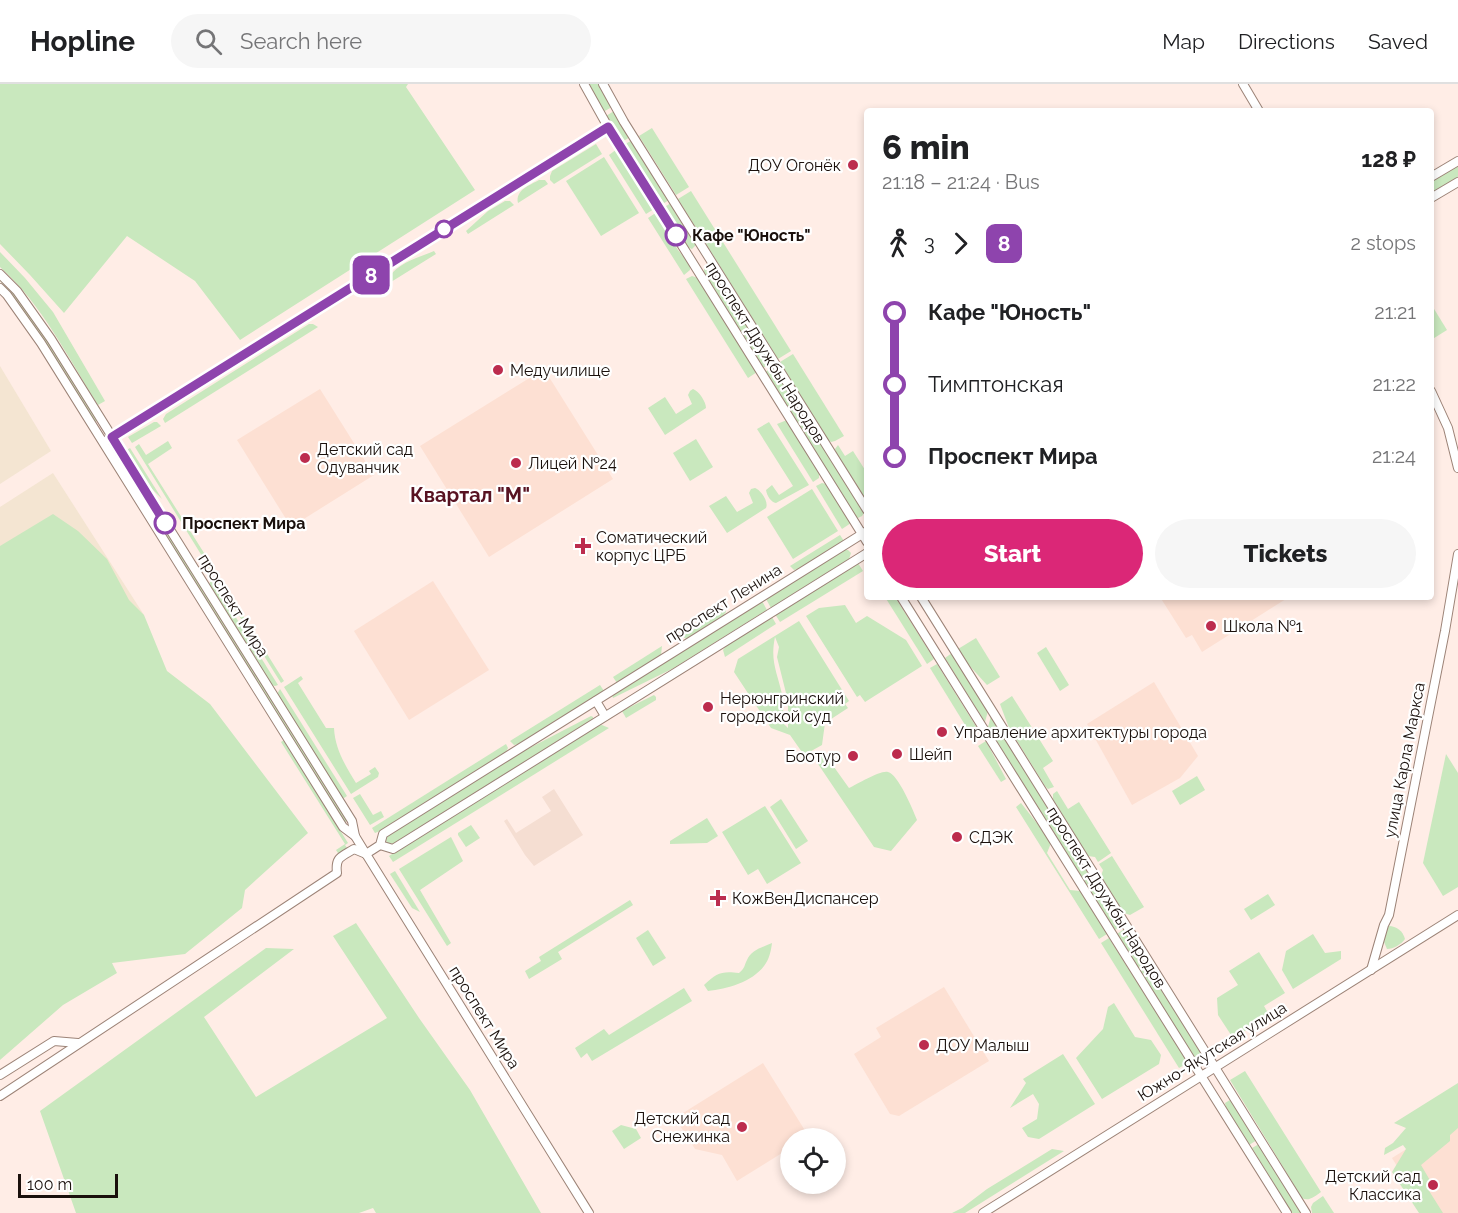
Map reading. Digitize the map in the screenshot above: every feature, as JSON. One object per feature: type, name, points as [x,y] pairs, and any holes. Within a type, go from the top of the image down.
[{"type":"street","name":"проспект Дружбы Народов","points":[[584,84],[608,127],[864,534]]},
{"type":"street","name":"проспект Дружбы Народов","points":[[603,84],[864,505]]},
{"type":"street","points":[[1243,84],[1258,108]]},
{"type":"street","points":[[103,443],[608,127]]},
{"type":"street","points":[[1434,175],[1458,160]]},
{"type":"street","points":[[1434,196],[1458,182]]},
{"type":"street","name":"проспект Мира","points":[[0,274],[17,291],[51,339],[352,821],[355,837]]},
{"type":"street","name":"проспект Мира","points":[[0,288],[42,343],[343,827],[355,837],[366,854],[589,1213]]},
{"type":"street","points":[[1434,398],[1448,428],[1458,468]]},
{"type":"street","name":"проспект Ленина","points":[[366,854],[380,845],[383,834],[864,537]]},
{"type":"street","name":"проспект Ленина","points":[[380,845],[393,849],[864,555]]},
{"type":"street","name":"улица Карла Маркса","points":[[1371,970],[1389,915],[1441,654],[1458,555]]},
{"type":"street","name":"проспект Дружбы Народов","points":[[903,600],[1283,1211]]},
{"type":"street","name":"проспект Дружбы Народов","points":[[923,600],[1306,1213]]},
{"type":"street","points":[[596,701],[605,716]]},
{"type":"street","points":[[0,1096],[337,873],[338,859],[354,849],[366,854]]},
{"type":"street","name":"Южно-Якутская улица","points":[[983,1213],[1458,915]]},
{"type":"street","points":[[0,1075],[54,1041],[78,1043]]},
{"type":"shaded area","points":[[0,366],[51,451],[0,484]]},
{"type":"shaded area","name":"Лицей №24","points":[[544,369],[613,479],[489,557],[420,446]]},
{"type":"shaded area","name":"Детский сад Одуванчик","points":[[320,389],[374,475],[291,527],[237,440]]},
{"type":"shaded area","points":[[53,473],[144,615],[0,707],[0,507]]},
{"type":"shaded area","points":[[433,581],[489,670],[409,720],[354,631]]},
{"type":"shaded area","name":"Школа №1","points":[[1162,600],[1284,600],[1202,652],[1192,635],[1186,638]]},
{"type":"shaded area","points":[[1154,682],[1198,756],[1180,778],[1132,805],[1087,724]]},
{"type":"shaded area","points":[[554,789],[583,835],[534,866],[504,821],[507,819],[516,833],[551,811],[542,797]]},
{"type":"shaded area","name":"ДОУ Малыш","points":[[944,987],[989,1061],[899,1116],[890,1114],[854,1054],[881,1037],[876,1028]]},
{"type":"shaded area","name":"Детский сад Снежинка","points":[[763,1063],[803,1128],[780,1128],[780,1154],[737,1181],[722,1155],[695,1149],[675,1118]]},
{"type":"shaded area","name":"Детский сад Классика","points":[[1458,1117],[1458,1213],[1426,1213],[1392,1158]]},
{"type":"green space","points":[[0,84],[408,84],[406,87],[475,190],[240,340],[195,281],[127,236],[64,313],[0,244]]},
{"type":"green space","points":[[588,84],[599,84],[612,107],[603,112]]},
{"type":"green space","points":[[614,111],[630,137],[622,142],[606,116]]},
{"type":"green space","points":[[652,128],[689,187],[676,195],[639,136]]},
{"type":"green space","points":[[632,140],[669,200],[661,205],[624,145]]},
{"type":"green space","points":[[596,144],[602,154],[554,184],[550,180],[552,171]]},
{"type":"green space","points":[[617,149],[654,209],[646,214],[609,155]]},
{"type":"green space","points":[[604,157],[639,213],[601,236],[566,181]]},
{"type":"green space","points":[[1458,165],[1458,177],[1434,192],[1434,180]]},
{"type":"green space","points":[[539,180],[545,180],[548,184],[518,203],[521,191]]},
{"type":"green space","points":[[691,191],[791,351],[778,359],[678,199]]},
{"type":"green space","points":[[505,201],[510,201],[514,205],[468,234],[466,231],[488,211]]},
{"type":"green space","points":[[671,203],[696,245],[692,249],[687,247],[663,208]]},
{"type":"green space","points":[[657,212],[664,228],[690,265],[690,270],[684,275],[648,218]]},
{"type":"green space","points":[[434,251],[436,254],[391,282],[390,276],[398,267]]},
{"type":"green space","points":[[0,252],[53,312],[105,401],[98,405],[42,315],[0,267]]},
{"type":"green space","points":[[707,266],[712,268],[771,363],[763,368],[704,273]]},
{"type":"green space","points":[[692,276],[698,278],[757,372],[748,378],[686,279]]},
{"type":"green space","points":[[0,277],[13,290],[97,421],[95,422],[44,340],[0,281]]},
{"type":"green space","points":[[1434,309],[1447,330],[1434,338]]},
{"type":"green space","points":[[309,324],[318,327],[165,423],[163,419],[166,414]]},
{"type":"green space","points":[[793,354],[844,436],[835,441],[828,440],[780,362]]},
{"type":"green space","points":[[773,367],[863,511],[862,516],[858,518],[855,516],[765,372]]},
{"type":"green space","points":[[693,389],[702,397],[706,408],[665,435],[648,408],[665,397],[676,414],[692,404],[688,395]]},
{"type":"green space","points":[[787,420],[819,472],[819,478],[813,482],[777,424]]},
{"type":"green space","points":[[154,422],[161,426],[132,443],[128,437]]},
{"type":"green space","points":[[769,422],[809,485],[776,503],[772,501],[766,490],[772,485],[779,495],[793,486],[757,429]]},
{"type":"green space","points":[[696,439],[713,467],[690,481],[673,453]]},
{"type":"green space","points":[[168,441],[172,448],[148,464],[216,572],[213,574],[135,447],[139,444],[146,455]]},
{"type":"green space","points":[[838,445],[845,456],[853,451],[864,468],[864,496],[836,452]]},
{"type":"green space","points":[[130,448],[162,499],[144,481],[125,451]]},
{"type":"green space","points":[[124,464],[348,820],[345,822],[122,466]]},
{"type":"green space","points":[[826,484],[851,523],[842,529],[816,486]]},
{"type":"green space","points":[[755,488],[764,496],[766,508],[727,533],[709,506],[726,496],[737,512],[753,503],[749,493]]},
{"type":"green space","points":[[812,489],[838,531],[793,559],[767,517]]},
{"type":"green space","points":[[53,514],[78,531],[107,559],[129,600],[144,615],[167,671],[210,704],[308,833],[245,890],[242,908],[185,954],[112,963],[117,973],[63,1005],[0,1060],[0,546]]},
{"type":"green space","points":[[840,535],[844,541],[798,569],[794,570],[790,566]]},
{"type":"green space","points":[[843,550],[851,553],[849,559],[771,608],[766,599]]},
{"type":"green space","points":[[858,563],[863,571],[780,622],[775,614]]},
{"type":"green space","points":[[218,576],[284,681],[281,683],[215,577]]},
{"type":"green space","points":[[212,579],[278,685],[271,685],[210,587]]},
{"type":"green space","points":[[887,600],[897,600],[934,659],[927,664]]},
{"type":"green space","points":[[762,601],[767,610],[674,668],[613,698],[612,695]]},
{"type":"green space","points":[[845,605],[856,623],[867,616],[906,640],[922,666],[865,702],[860,695],[857,697],[806,616],[819,608]]},
{"type":"green space","points":[[725,607],[726,612],[722,617],[687,639],[679,635]]},
{"type":"green space","points":[[772,617],[776,624],[725,657],[723,650],[727,645]]},
{"type":"green space","points":[[799,621],[849,701],[845,704],[848,708],[825,723],[822,745],[804,755],[790,735],[771,728],[734,672],[738,659]],"holes":[[[775,637],[779,647],[777,657],[788,701],[788,728],[783,723],[783,698],[774,660]]]},
{"type":"green space","points":[[976,638],[1000,677],[987,685],[958,649]]},
{"type":"green space","points":[[662,646],[661,655],[617,683],[613,677]]},
{"type":"green space","points":[[1046,647],[1069,685],[1060,691],[1037,653]]},
{"type":"green space","points":[[952,653],[988,711],[985,722],[945,658]]},
{"type":"green space","points":[[937,664],[977,728],[970,733],[930,668]]},
{"type":"green space","points":[[301,676],[303,679],[298,683],[326,728],[334,728],[338,750],[356,783],[371,774],[369,771],[375,767],[379,773],[378,777],[351,794],[284,687]]},
{"type":"green space","points":[[600,685],[604,691],[519,744],[514,745],[510,741]]},
{"type":"green space","points":[[280,689],[347,796],[344,798],[341,797],[277,694]]},
{"type":"green space","points":[[654,695],[656,700],[626,718],[622,711]]},
{"type":"green space","points":[[1012,696],[1053,761],[1043,768],[1054,787],[1048,789],[1045,786],[1009,728],[1000,704]]},
{"type":"green space","points":[[591,716],[593,719],[394,843],[389,844],[386,841],[387,836],[516,755]]},
{"type":"green space","points":[[991,716],[1122,925],[1115,930],[988,727]]},
{"type":"green space","points":[[602,725],[609,728],[393,862],[389,856],[597,726]]},
{"type":"green space","points":[[284,740],[348,843],[345,845],[349,851],[340,856],[336,850],[345,844],[281,742]]},
{"type":"green space","points":[[986,741],[1006,779],[1001,782],[978,746]]},
{"type":"green space","points":[[506,744],[508,748],[506,752],[375,833],[372,828]]},
{"type":"green space","points":[[824,753],[849,788],[884,772],[892,774],[896,779],[917,820],[891,851],[874,847],[816,761]]},
{"type":"green space","points":[[1446,754],[1458,773],[1458,887],[1443,896],[1423,863]]},
{"type":"green space","points":[[1197,776],[1205,790],[1180,805],[1172,791]]},
{"type":"green space","points":[[1057,791],[1068,809],[1079,802],[1111,853],[1098,862],[1095,857],[1088,856],[1053,799],[1053,794]]},
{"type":"green space","points":[[360,794],[373,815],[381,811],[384,817],[370,825],[353,798]]},
{"type":"green space","points":[[781,799],[808,841],[796,849],[770,807]]},
{"type":"green space","points":[[1021,803],[1051,843],[1047,853],[1070,890],[1080,891],[1107,934],[1099,939],[1016,807]]},
{"type":"green space","points":[[765,806],[801,863],[767,884],[758,869],[748,875],[722,832]]},
{"type":"green space","points":[[707,818],[718,836],[707,843],[670,844],[670,841]]},
{"type":"green space","points":[[471,825],[480,838],[466,847],[458,833]]},
{"type":"green space","points":[[451,837],[463,861],[420,890],[451,943],[447,946],[399,869]]},
{"type":"green space","points":[[1112,856],[1144,907],[1130,915],[1124,913],[1101,876],[1103,870],[1099,864]]},
{"type":"green space","points":[[395,871],[420,912],[412,908],[390,874]]},
{"type":"green space","points":[[1268,894],[1275,905],[1251,920],[1244,909]]},
{"type":"green space","points":[[630,900],[633,905],[558,952],[562,959],[529,979],[525,971],[541,961],[539,957]]},
{"type":"green space","points":[[356,923],[470,1090],[541,1213],[376,1213],[373,1208],[359,1213],[76,1213],[40,1111],[266,948],[294,949],[204,1017],[256,1097],[387,1018],[333,936]]},
{"type":"green space","points":[[1389,926],[1399,930],[1405,939],[1397,946],[1387,949],[1384,942]]},
{"type":"green space","points":[[1124,929],[1202,1054],[1197,1060],[1117,934]]},
{"type":"green space","points":[[648,930],[666,958],[653,966],[636,938]]},
{"type":"green space","points":[[1313,934],[1325,953],[1341,951],[1341,959],[1293,989],[1282,970],[1286,951]]},
{"type":"green space","points":[[1109,938],[1188,1063],[1179,1068],[1101,943]]},
{"type":"green space","points":[[772,943],[766,964],[759,972],[731,986],[708,991],[704,985],[712,978],[728,972],[739,973],[751,954]]},
{"type":"green space","points":[[1259,952],[1285,993],[1264,1006],[1270,1016],[1233,1038],[1218,1015],[1217,998],[1238,985],[1229,971]]},
{"type":"green space","points":[[684,988],[692,1001],[592,1061],[587,1053],[581,1058],[575,1048],[604,1029],[609,1035]]},
{"type":"green space","points":[[1114,1003],[1135,1037],[1151,1040],[1161,1055],[1159,1064],[1102,1099],[1076,1058],[1103,1029],[1108,1007]]},
{"type":"green space","points":[[1063,1054],[1095,1104],[1039,1139],[1028,1137],[1022,1128],[1037,1119],[1039,1104],[1033,1094],[1010,1108],[1026,1083],[1023,1079]]},
{"type":"green space","points":[[1245,1071],[1321,1192],[1312,1198],[1302,1198],[1230,1080]]},
{"type":"green space","points":[[1458,1083],[1458,1128],[1450,1135],[1450,1141],[1421,1165],[1431,1182],[1426,1186],[1443,1213],[1419,1213],[1392,1172],[1406,1149],[1403,1145],[1384,1155],[1385,1148],[1393,1143],[1406,1128],[1394,1123]]},
{"type":"green space","points":[[1230,1100],[1257,1140],[1249,1145],[1226,1107],[1225,1103]]},
{"type":"green space","points":[[621,1125],[636,1129],[641,1138],[624,1149],[612,1131]]},
{"type":"green space","points":[[1259,1144],[1302,1213],[1292,1213],[1252,1148]]},
{"type":"green space","points":[[1052,1149],[1064,1151],[965,1213],[952,1213],[987,1189]]},
{"type":"green space","points":[[1323,1196],[1334,1213],[1312,1213],[1313,1203]]},
{"type":"bus line","name":"8","points":[[165,523],[112,437],[608,127],[676,235]]},
{"type":"place","name":"ДОУ Огонёк","points":[[853,165]]},
{"type":"place","name":"Кафе \"Юность\"","points":[[676,235]]},
{"type":"place","name":"Медучилище","points":[[498,370]]},
{"type":"place","name":"Детский сад Одуванчик","points":[[305,458]]},
{"type":"place","name":"Лицей №24","points":[[516,463]]},
{"type":"place","name":"Проспект Мира","points":[[165,523]]},
{"type":"place","name":"Соматический корпус ЦРБ","points":[[583,546]]},
{"type":"place","name":"Школа №1","points":[[1211,626]]},
{"type":"place","name":"Нерюнгринский городской суд","points":[[708,707]]},
{"type":"place","name":"Управление архитектуры города","points":[[942,732]]},
{"type":"place","name":"Шейп","points":[[897,754]]},
{"type":"place","name":"Боотур","points":[[853,756]]},
{"type":"place","name":"СДЭК","points":[[957,837]]},
{"type":"place","name":"КожВенДиспансер","points":[[718,898]]},
{"type":"place","name":"ДОУ Малыш","points":[[924,1045]]},
{"type":"place","name":"Детский сад Снежинка","points":[[742,1127]]},
{"type":"place","name":"Детский сад Классика","points":[[1433,1185]]},
{"type":"district","name":"Квартал \"М\"","points":[[470,495]]}]
